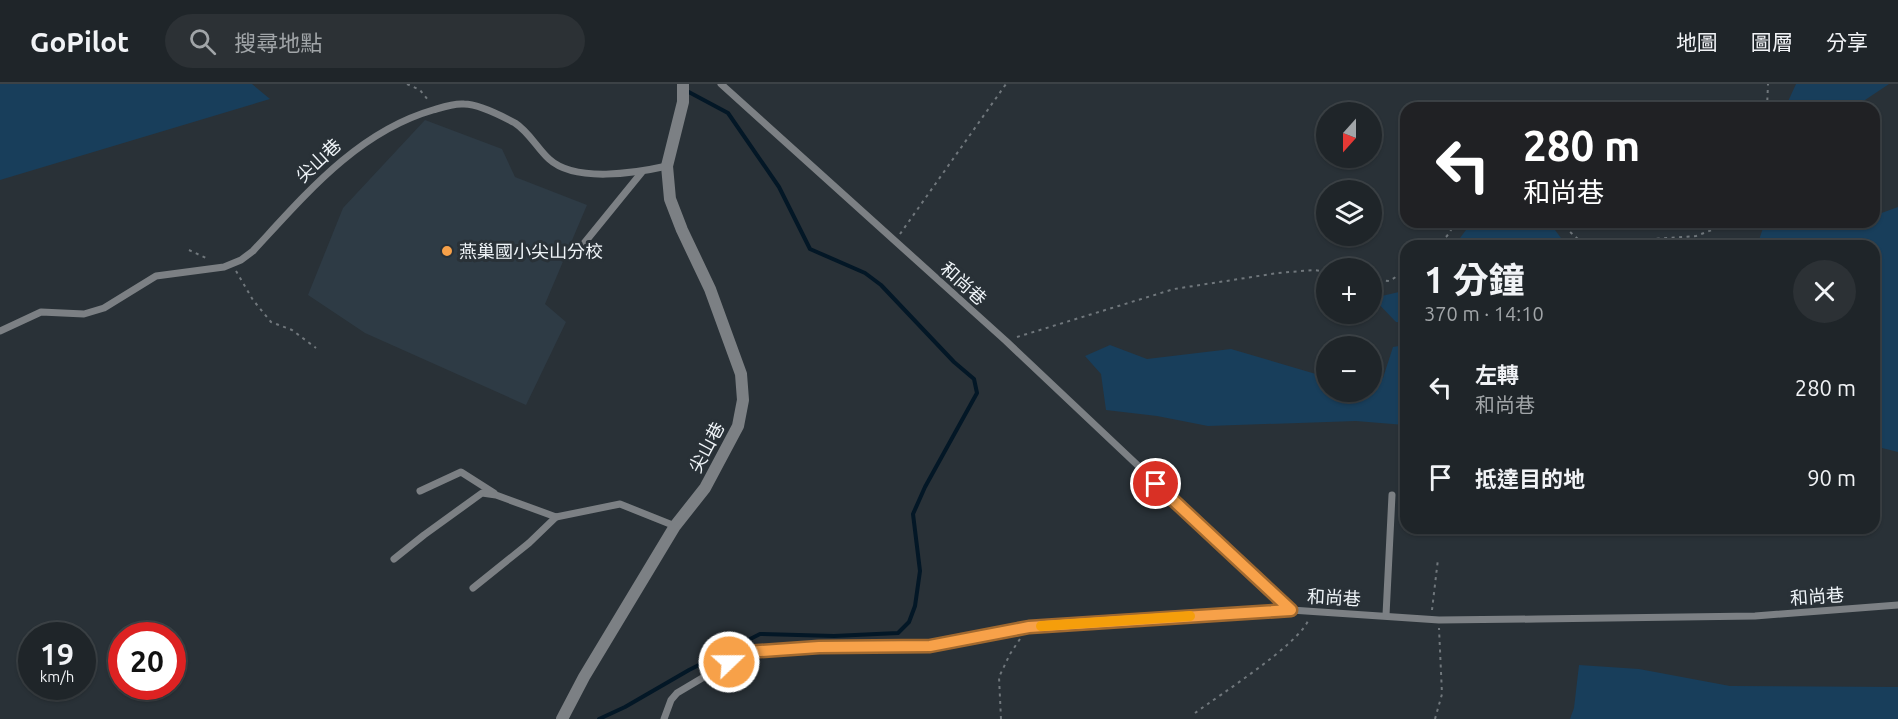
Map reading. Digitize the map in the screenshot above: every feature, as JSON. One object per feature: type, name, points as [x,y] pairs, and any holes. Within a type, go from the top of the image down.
[{"type":"street","name":"尖山巷","points":[[562,719],[584,677],[675,526],[705,488],[738,426],[743,400],[741,374],[710,289],[670,199],[668,166],[683,99],[683,84]]},
{"type":"lane","name":"和尚巷","points":[[722,84],[1006,341],[1291,610],[1435,619],[1755,616],[1898,605]]},
{"type":"lane","name":"尖山巷","points":[[0,331],[41,312],[84,314],[104,308],[156,276],[209,270],[241,260],[253,251],[335,166],[361,145],[418,114],[435,109],[462,103],[475,105],[515,123],[549,159],[559,167],[574,173],[642,172],[668,166]]},
{"type":"lane","points":[[581,247],[642,172]]},
{"type":"lane","points":[[420,491],[461,472],[496,495]]},
{"type":"lane","points":[[394,558],[482,493],[496,495],[556,517],[620,504],[675,526]]},
{"type":"lane","points":[[1386,615],[1392,495]]},
{"type":"lane","points":[[473,588],[529,543],[556,517]]},
{"type":"lane","points":[[664,719],[671,700],[677,693],[746,652],[819,647],[930,646],[1029,627],[1291,610]]},
{"type":"path","points":[[407,84],[420,90],[435,109]]},
{"type":"path","points":[[895,241],[1006,84]]},
{"type":"path","points":[[1767,102],[1768,84]]},
{"type":"path","points":[[1441,240],[1452,228]]},
{"type":"path","points":[[1566,228],[1579,240]]},
{"type":"path","points":[[1645,240],[1696,237],[1716,228]]},
{"type":"path","points":[[231,264],[253,300],[272,322],[292,330],[316,348]]},
{"type":"path","points":[[1006,341],[1174,289],[1278,273],[1316,270]]},
{"type":"path","points":[[1382,280],[1389,281],[1400,275]]},
{"type":"path","points":[[1434,719],[1442,694],[1435,619],[1438,559]]},
{"type":"path","points":[[1195,713],[1288,643],[1304,629],[1312,612]]},
{"type":"path","points":[[1001,719],[999,676],[1010,654],[1029,627]]},
{"type":"shaded area","points":[[0,84],[252,84],[270,99],[0,180]]},
{"type":"shaded area","points":[[1796,84],[1889,84],[1862,102],[1788,102]]},
{"type":"shaded area","name":"燕巢國小尖山分校","points":[[425,120],[502,149],[515,177],[587,205],[545,304],[566,322],[526,405],[365,333],[308,295],[343,208]]},
{"type":"shaded area","points":[[1898,207],[1898,452],[1880,448],[1880,240],[1759,240],[1763,228],[1880,228],[1880,214]]},
{"type":"shaded area","points":[[1468,228],[1554,228],[1562,240],[1458,240]]},
{"type":"shaded area","points":[[1400,291],[1400,322],[1396,322],[1382,307],[1382,296]]},
{"type":"shaded area","points":[[1110,345],[1147,359],[1231,349],[1316,374],[1316,402],[1382,402],[1382,378],[1393,347],[1400,346],[1400,425],[1356,421],[1208,426],[1157,416],[1106,410],[1101,374],[1085,356]]},
{"type":"shaded area","points":[[1579,665],[1639,669],[1730,686],[1898,687],[1898,719],[1570,719],[1574,708]]},
{"type":"waterway","points":[[599,719],[760,634],[834,636],[898,633],[909,622],[915,606],[920,571],[913,514],[925,487],[977,393],[974,379],[954,362],[881,285],[865,273],[810,249],[779,187],[728,113],[685,90]]},
{"type":"slow traffic","points":[[1041,626],[1190,616]]},
{"type":"place","name":"燕巢國小尖山分校","points":[[447,251]]},
{"type":"route","points":[[729,662],[746,652],[819,647],[930,646],[1029,627],[1291,610],[1156,484]]}]
